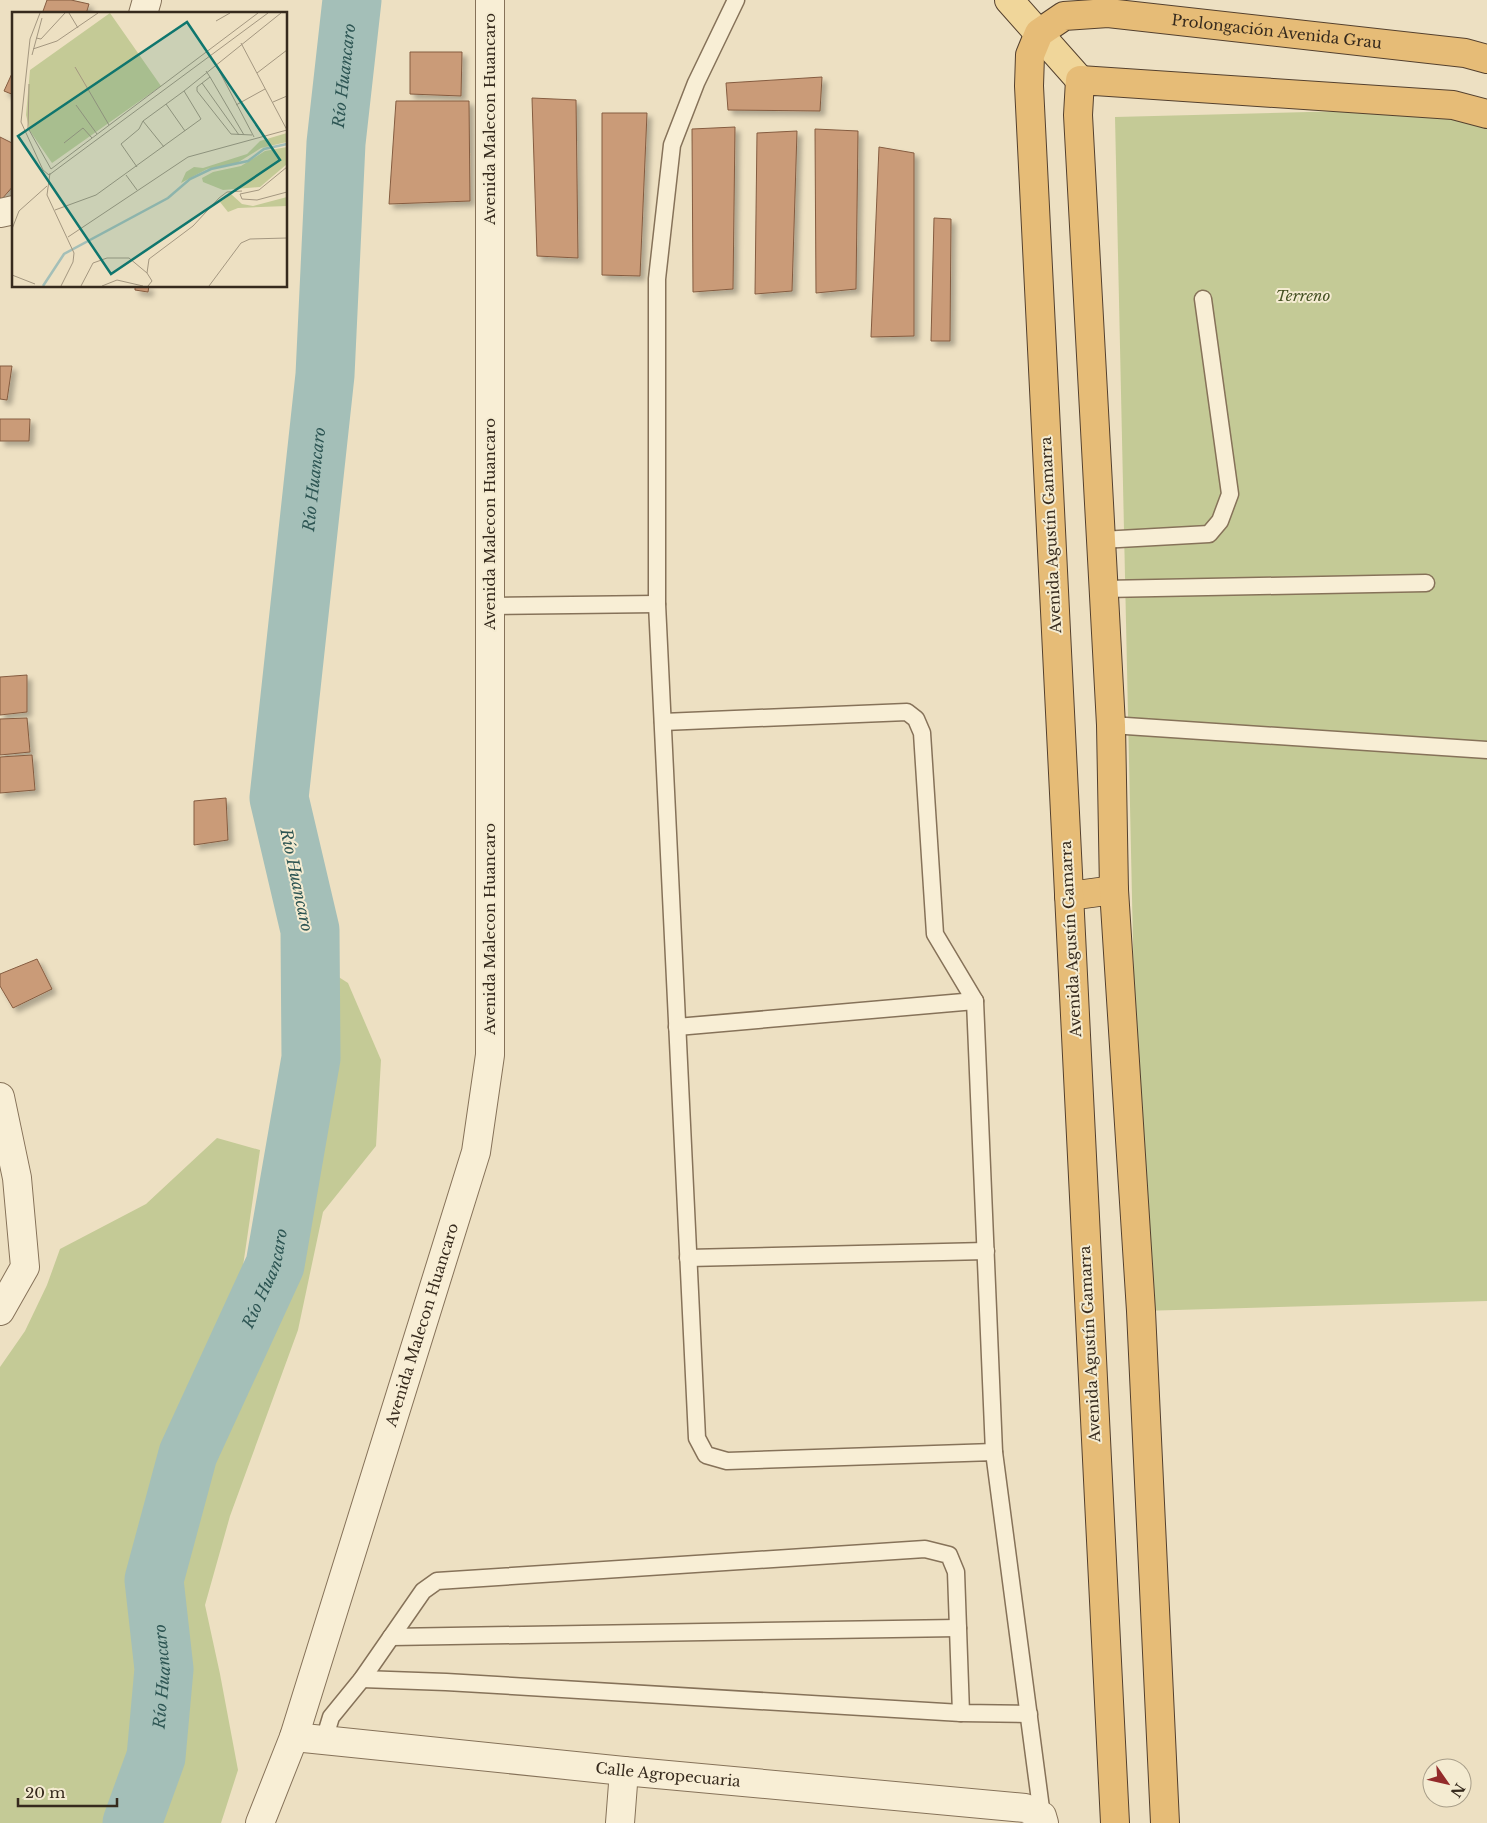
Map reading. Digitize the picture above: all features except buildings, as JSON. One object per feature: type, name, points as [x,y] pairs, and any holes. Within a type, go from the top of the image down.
[{"type":"highway","name":"Prolongación Avenida Grau","points":[[1035,44],[1064,16],[1108,13],[1465,53],[1487,59]]},
{"type":"highway","name":"Avenida Agustín Gamarra","points":[[1035,44],[1030,106],[1115,1823]]},
{"type":"highway","points":[[1165,1823],[1141,1311],[1114,890],[1111,726],[1078,115],[1080,80],[1453,104],[1487,114]]},
{"type":"highway","points":[[1069,896],[1114,890]]},
{"type":"main road","points":[[1009,0],[1035,44],[1080,80]]},
{"type":"street","name":"Avenida Malecon Huancaro","points":[[260,1823],[294,1737],[476,1152],[490,1055],[490,0]]},
{"type":"street","points":[[0,1097],[17,1178],[25,1268],[0,1311]]},
{"type":"street","name":"Calle Agropecuaria","points":[[294,1737],[624,1771],[1025,1808],[1043,1820]]},
{"type":"street","points":[[620,1823],[624,1771]]},
{"type":"lane","points":[[736,0],[696,84],[672,145],[657,279],[657,604],[697,1438],[706,1455],[727,1461],[994,1452]]},
{"type":"lane","points":[[1101,540],[1209,534],[1220,520],[1230,494],[1203,299]]},
{"type":"lane","points":[[1104,589],[1426,583]]},
{"type":"lane","points":[[490,606],[657,604]]},
{"type":"lane","points":[[663,722],[907,712],[916,719],[922,732],[935,934],[975,1001],[994,1452],[1043,1820]]},
{"type":"lane","points":[[1111,726],[1487,750]]},
{"type":"lane","points":[[677,1027],[975,1001]]},
{"type":"lane","points":[[688,1258],[986,1251]]},
{"type":"lane","points":[[324,1740],[331,1717],[362,1680],[423,1591],[437,1582],[926,1549],[949,1555],[956,1572],[961,1713]]},
{"type":"lane","points":[[391,1637],[958,1628]]},
{"type":"lane","points":[[362,1680],[446,1682],[961,1713],[1029,1714]]},
{"type":"green space","name":"Terreno","points":[[1465,108],[1487,117],[1487,1301],[1141,1311],[1115,117]]},
{"type":"green space","points":[[323,967],[348,983],[381,1060],[376,1146],[323,1212],[298,1330],[230,1516],[205,1605],[238,1770],[221,1823],[148,1823],[180,1740],[178,1678],[169,1587],[191,1482],[299,1236],[327,1063]]},
{"type":"green space","points":[[217,1138],[260,1150],[243,1266],[149,1495],[130,1564],[141,1661],[139,1752],[109,1823],[0,1823],[0,1367],[25,1331],[47,1285],[60,1249],[146,1204]]},
{"type":"waterway","name":"Río Huancaro","points":[[132,1823],[156,1757],[164,1669],[154,1580],[188,1454],[275,1265],[311,1058],[310,930],[279,798],[325,375],[336,143],[352,0]]}]
